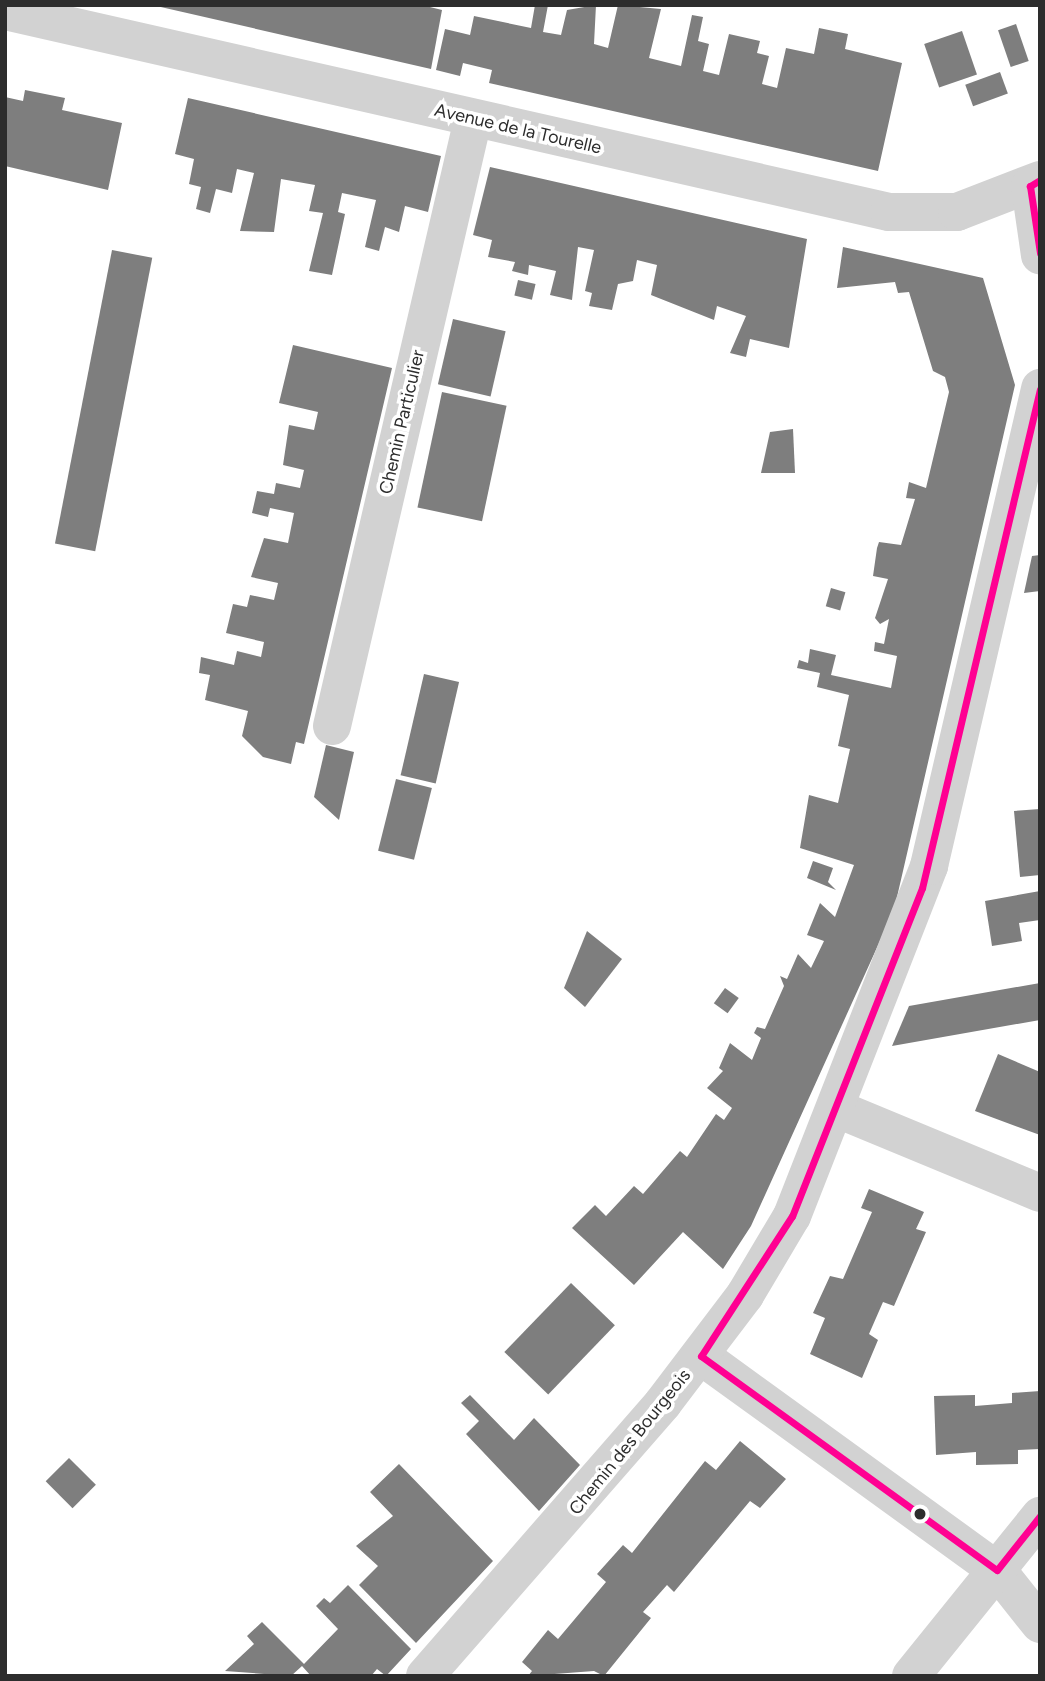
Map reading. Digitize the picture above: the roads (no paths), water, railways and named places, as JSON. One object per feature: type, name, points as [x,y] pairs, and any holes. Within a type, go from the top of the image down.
[{"type":"street","name":"Avenue de la Tourelle","points":[[5,11],[912,216],[957,212],[1035,183]]},
{"type":"street","name":"Chemin Particulier","points":[[332,726],[473,118]]},
{"type":"street","points":[[1035,183],[1040,255]]},
{"type":"street","name":"Chemin des Bourgeois","points":[[425,1676],[576,1509],[701,1356],[779,1242],[835,1108],[929,866],[1040,388]]},
{"type":"street","points":[[835,1108],[1040,1193]]},
{"type":"street","points":[[701,1356],[997,1570],[1040,1624]]},
{"type":"street","points":[[911,1676],[1040,1517]]}]
